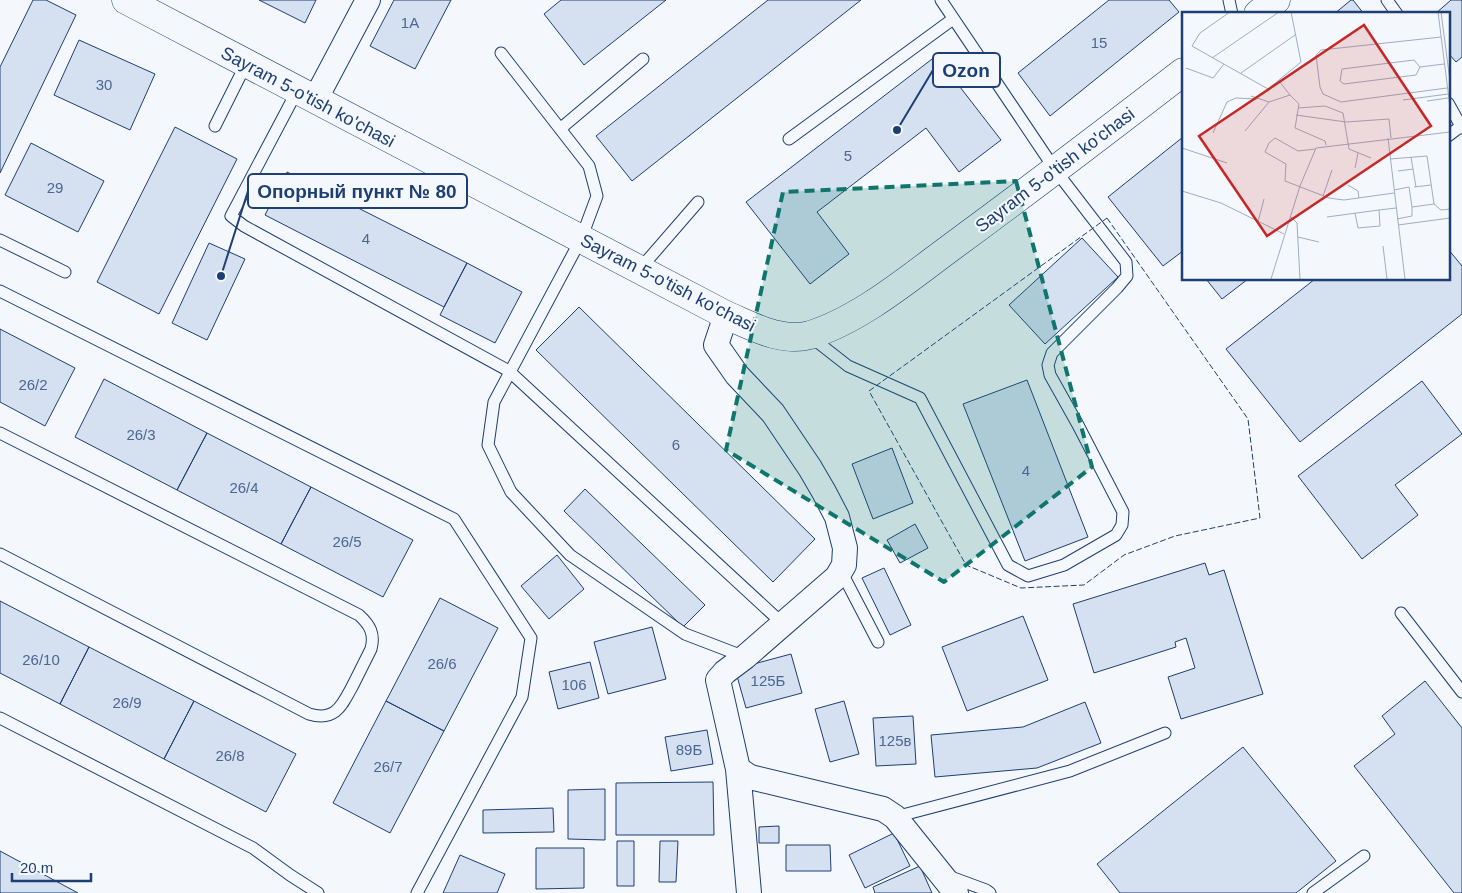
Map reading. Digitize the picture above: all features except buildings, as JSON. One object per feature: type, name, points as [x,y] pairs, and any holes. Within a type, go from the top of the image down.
[{"type":"street","name":"Sayram 5-o'tish ko'chasi","points":[[126,0],[726,315],[768,333],[788,336],[809,335],[852,316],[889,293],[1056,171],[1182,73]]},
{"type":"street","points":[[306,95],[368,0]]},
{"type":"street","points":[[1261,12],[1276,0]]},
{"type":"street","points":[[726,315],[716,344],[737,375],[773,413],[810,468],[836,517],[842,533],[845,556],[841,571],[837,577],[718,680],[738,769],[749,893]]},
{"type":"street","points":[[738,769],[750,777],[883,809],[895,817],[956,893]]},
{"type":"lane","points":[[809,335],[848,366],[920,398],[1008,565],[1028,576],[1064,565],[1116,535],[1122,525],[1122,512],[1078,425],[1050,375],[1048,365],[1052,353],[1127,276],[1126,262],[1056,171],[940,0]]},
{"type":"lane","points":[[1387,0],[1396,12]]},
{"type":"lane","points":[[789,139],[953,19]]},
{"type":"lane","points":[[501,53],[589,166],[597,196],[581,239],[494,402],[488,445],[511,492],[570,555],[685,634],[745,657]]},
{"type":"lane","points":[[560,129],[643,59]]},
{"type":"lane","points":[[215,126],[246,64]]},
{"type":"lane","points":[[306,95],[231,216],[244,226],[510,371],[783,624]]},
{"type":"lane","points":[[1450,107],[1461,127],[1450,135]]},
{"type":"lane","points":[[639,270],[698,202]]},
{"type":"lane","points":[[0,240],[65,272]]},
{"type":"lane","points":[[0,291],[454,519],[531,638],[522,697],[417,893]]},
{"type":"lane","points":[[0,433],[359,615],[367,622],[372,632],[373,641],[371,649],[341,707],[326,716],[318,717],[0,554]]},
{"type":"lane","points":[[841,571],[878,642]]},
{"type":"lane","points":[[1401,613],[1462,692]]},
{"type":"lane","points":[[0,718],[253,848],[318,893]]},
{"type":"lane","points":[[895,817],[1070,772],[1165,733]]},
{"type":"lane","points":[[1313,893],[1364,856]]},
{"type":"lane","points":[[940,873],[990,893]]},
{"type":"highlighted area","points":[[1016,181],[1092,467],[944,582],[726,450],[783,192]]},
{"type":"fence","points":[[1107,218],[1248,419],[1260,518],[1175,536],[1124,555],[1084,585],[1021,588],[966,565],[869,391],[1107,218]]},
{"type":"place","name":"Ozon","points":[[897,130]]},
{"type":"place","name":"Опорный пункт № 80","points":[[221,276]]}]
